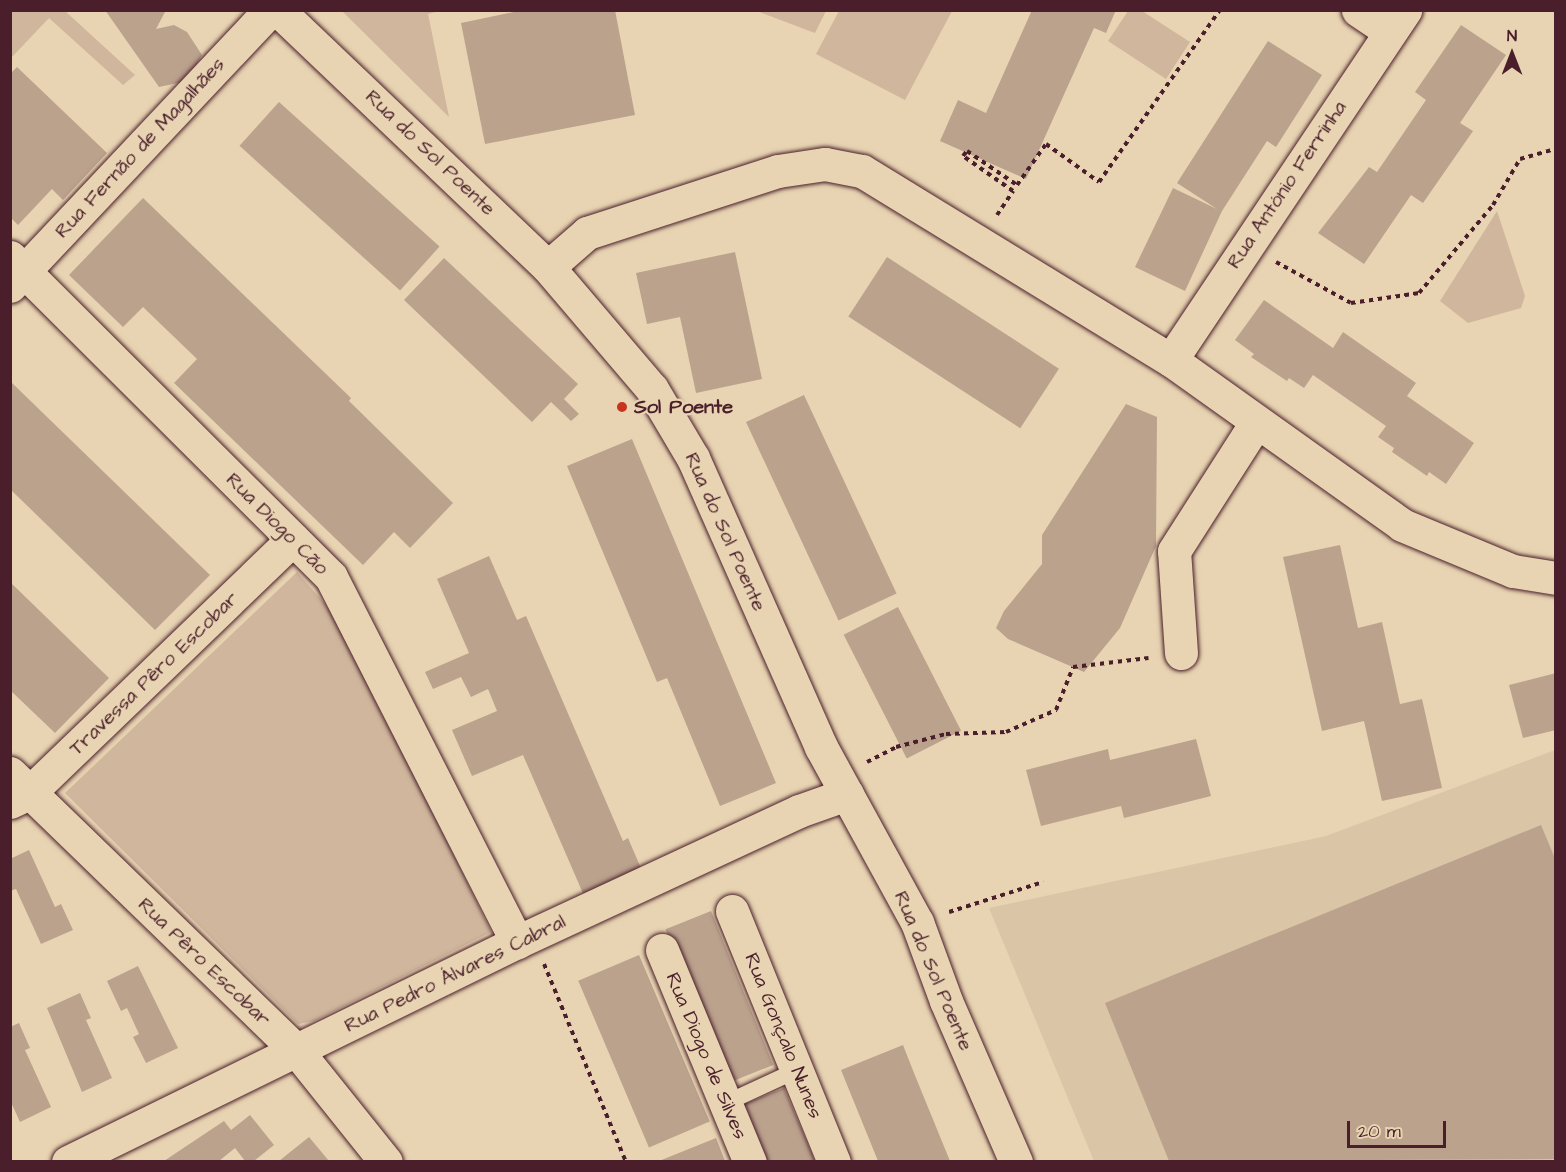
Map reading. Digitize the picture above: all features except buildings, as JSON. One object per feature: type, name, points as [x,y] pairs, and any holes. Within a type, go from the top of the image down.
[{"type":"street","name":"Rua Fernão de Magalhães","points":[[15,271],[270,10]]},
{"type":"street","name":"Rua do Sol Poente","points":[[278,10],[548,267],[652,389],[693,458],[821,747],[917,922],[946,1001],[1016,1161]]},
{"type":"street","points":[[1358,10],[1397,21]]},
{"type":"street","name":"Rua António Ferrinha","points":[[1171,360],[1397,21]]},
{"type":"street","points":[[548,267],[587,233],[778,171],[825,164],[862,171],[1171,360],[1256,423],[1402,525],[1513,571],[1556,578]]},
{"type":"street","name":"Rua Diogo Cão","points":[[15,271],[331,577],[524,939]]},
{"type":"street","points":[[1181,653],[1174,551],[1256,423]]},
{"type":"street","name":"Travessa Pêro Escobar","points":[[17,789],[293,539]]},
{"type":"street","name":"Rua Pedro Álvares Cabral","points":[[68,1161],[524,939],[799,811],[842,785]]},
{"type":"street","name":"Rua Pêro Escobar","points":[[17,789],[297,1051],[386,1161]]},
{"type":"street","name":"Rua Gonçalo Nunes","points":[[732,911],[834,1161]]},
{"type":"street","name":"Rua Diogo de Silves","points":[[662,950],[750,1161]]},
{"type":"lane","points":[[726,1103],[797,1070]]},
{"type":"path","points":[[977,242],[1013,191],[963,156],[968,150],[1017,185],[1046,144],[1099,182],[1220,10]]},
{"type":"path","points":[[1247,245],[1351,303],[1419,293],[1493,205],[1520,159],[1556,149]]},
{"type":"path","points":[[842,785],[896,747],[946,734],[1006,732],[1056,710],[1073,667],[1181,653]]},
{"type":"path","points":[[524,939],[626,1161]]},
{"type":"shaded area","points":[[11,10],[65,11],[135,75],[123,85],[49,18],[11,58]]},
{"type":"shaded area","points":[[342,11],[439,11],[428,14],[449,117]]},
{"type":"shaded area","points":[[757,11],[826,11],[815,33]]},
{"type":"shaded area","points":[[839,11],[952,11],[905,100],[816,54]]},
{"type":"shaded area","points":[[1128,11],[1142,11],[1190,42],[1166,79],[1108,41]]},
{"type":"shaded area","points":[[1497,211],[1525,296],[1521,308],[1468,323],[1440,301]]},
{"type":"shaded area","points":[[297,572],[339,620],[359,657],[491,932],[314,1021],[298,1024],[65,793]]},
{"type":"shaded area","points":[[1555,750],[1555,1161],[1094,1161],[989,908],[1326,836]]},
{"type":"place","name":"Sol Poente","points":[[622,407]]}]
